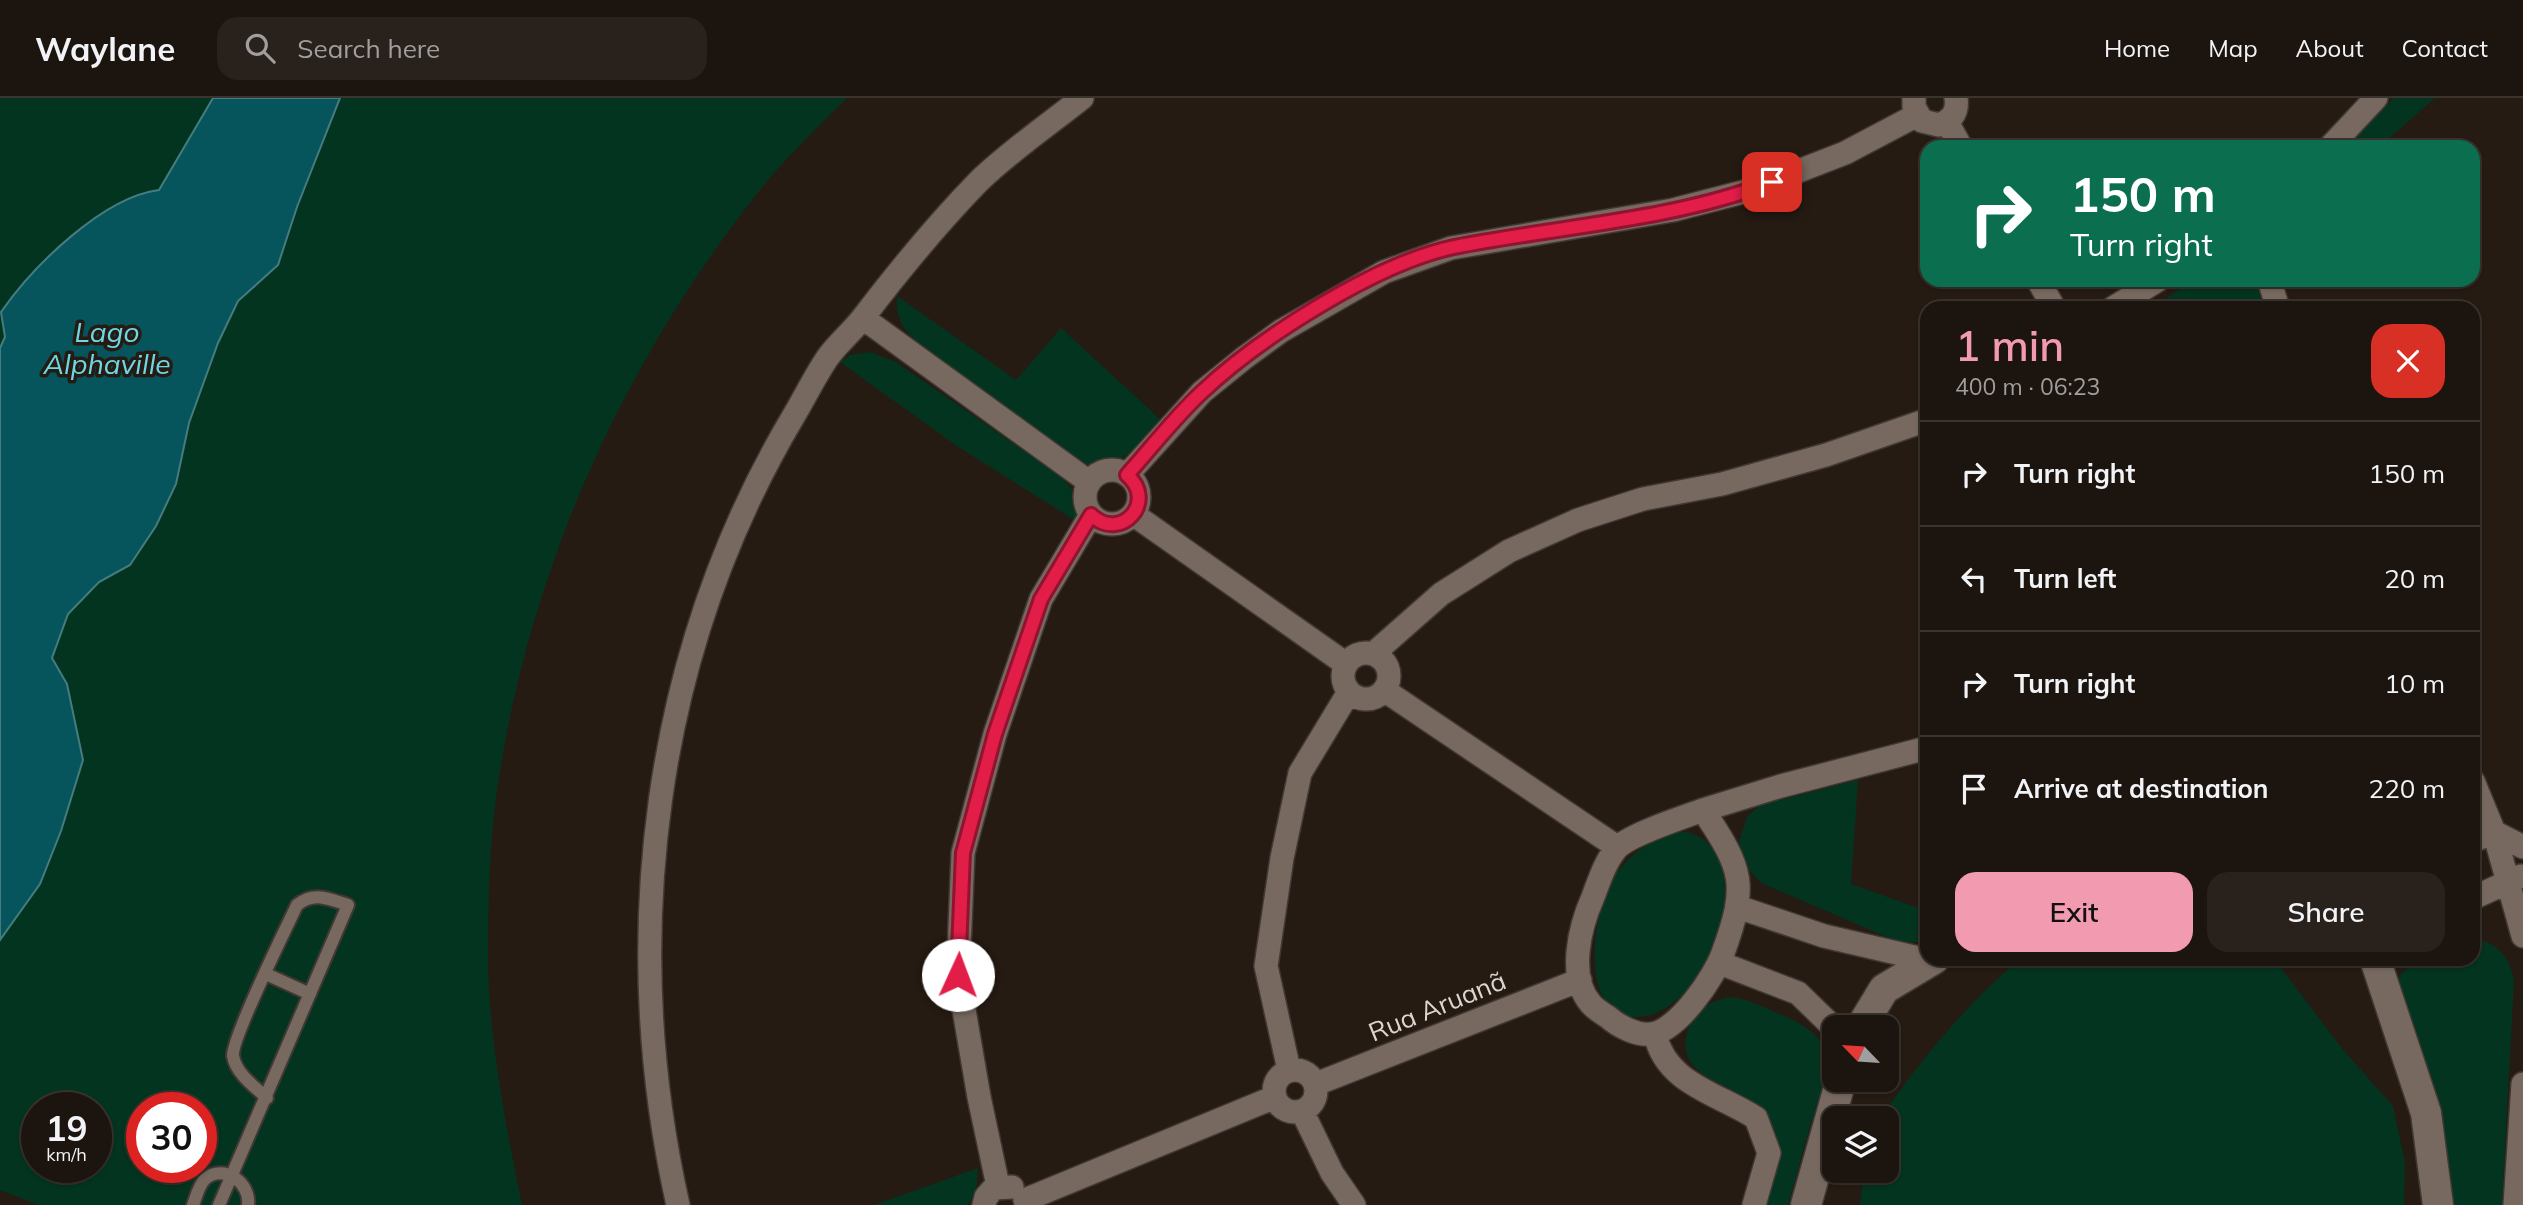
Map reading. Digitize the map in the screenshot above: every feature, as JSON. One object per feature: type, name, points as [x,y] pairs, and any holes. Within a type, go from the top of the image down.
[{"type":"street","points":[[678,1205],[667,1155],[653,1049],[650,912],[658,801],[681,687],[725,549],[769,457],[829,356],[863,318],[896,273],[982,179],[1082,98]]},
{"type":"street","points":[[1127,475],[1202,392],[1244,358],[1292,324],[1384,272],[1451,248],[1673,210],[1747,191],[1845,153],[1916,106],[1930,125],[1947,122],[1957,108],[1956,98]]},
{"type":"street","points":[[2337,140],[2376,98]]},
{"type":"street","points":[[1947,122],[1957,140]]},
{"type":"street","points":[[2124,301],[2147,287]]},
{"type":"street","points":[[863,318],[1089,482]]},
{"type":"street","points":[[1373,654],[1441,594],[1509,551],[1578,520],[1643,499],[1722,484],[1826,455],[1920,422]]},
{"type":"street","points":[[1108,470],[1127,475],[1136,484],[1139,492],[1138,505],[1133,514],[1125,521],[1113,524],[1100,522],[1091,515],[1085,499],[1089,482],[1096,475],[1108,470]]},
{"type":"street","points":[[1133,514],[1346,664]]},
{"type":"street","points":[[998,1186],[958,975],[963,853],[995,734],[1041,599],[1091,515]]},
{"type":"street","points":[[1373,654],[1382,660],[1388,669],[1388,680],[1377,697],[1367,700],[1357,698],[1349,692],[1343,680],[1346,664],[1358,655],[1373,654]]},
{"type":"street","points":[[1384,690],[1617,847]]},
{"type":"street","points":[[1289,1070],[1266,966],[1282,858],[1300,773],[1349,692]]},
{"type":"street","points":[[1703,810],[1728,847],[1740,883],[1738,907],[1720,963],[1705,988],[1686,1011],[1655,1034],[1643,1034],[1617,1025],[1590,1003],[1580,980],[1579,942],[1589,906],[1617,847],[1664,824],[1703,810],[1781,786],[1920,750]]},
{"type":"street","points":[[2483,837],[2523,847]]},
{"type":"street","points":[[2483,837],[2516,879],[2523,936]]},
{"type":"street","points":[[2480,895],[2516,879]]},
{"type":"street","points":[[1738,907],[1824,936],[1920,957]]},
{"type":"street","points":[[1720,963],[1798,993],[1822,1016]]},
{"type":"street","points":[[1868,1015],[1884,989],[1923,966]]},
{"type":"street","points":[[2377,966],[2426,1113],[2438,1205]]},
{"type":"street","name":"Rua Aruanã","points":[[1316,1084],[1580,980]]},
{"type":"street","points":[[1655,1034],[1659,1053],[1680,1077],[1756,1118],[1769,1153],[1754,1205]]},
{"type":"street","points":[[1289,1070],[1307,1072],[1316,1084],[1314,1102],[1302,1111],[1284,1109],[1275,1097],[1276,1081],[1289,1070]]},
{"type":"street","points":[[2515,1205],[2523,1084]]},
{"type":"street","points":[[1806,1205],[1838,1092]]},
{"type":"street","points":[[984,1205],[989,1193],[998,1186],[1013,1187],[1025,1202],[1275,1097]]},
{"type":"street","points":[[1302,1111],[1332,1173],[1354,1205]]},
{"type":"lane","points":[[219,1205],[267,1098],[348,905],[314,895],[306,897],[296,905],[266,974],[233,1054],[237,1067],[267,1098]]},
{"type":"lane","points":[[266,974],[310,994]]},
{"type":"lane","points":[[193,1205],[202,1181],[211,1175],[232,1175],[242,1182],[249,1198],[248,1205]]},
{"type":"green space","points":[[0,98],[847,98],[766,182],[708,260],[664,327],[590,470],[560,544],[534,620],[514,698],[499,777],[491,847],[488,918],[489,995],[495,1056],[522,1205],[38,1205],[0,1190]]},
{"type":"green space","points":[[2394,98],[2435,98],[2387,140],[2354,140]]},
{"type":"green space","points":[[2182,287],[2258,287],[2263,301],[2163,301]]},
{"type":"green space","points":[[897,296],[1016,380],[1061,328],[1161,420],[1136,447],[1117,461],[1095,466],[1082,462],[934,360],[937,355],[913,338],[902,324]]},
{"type":"green space","points":[[870,352],[896,362],[1056,473],[1074,494],[1078,506],[1076,521],[957,446],[840,362],[850,355]]},
{"type":"green space","points":[[1858,780],[1851,884],[1920,909],[1920,942],[1903,942],[1884,936],[1761,883],[1745,866],[1739,842],[1747,817],[1760,805]]},
{"type":"green space","points":[[1677,831],[1704,840],[1720,862],[1725,891],[1720,924],[1708,958],[1690,987],[1666,1008],[1638,1017],[1619,1013],[1606,1002],[1598,984],[1595,963],[1599,917],[1604,897],[1617,873],[1631,857],[1648,844]]},
{"type":"green space","points":[[2480,940],[2495,947],[2506,958],[2514,980],[2502,1205],[2447,1205],[2395,982],[2410,966],[2480,966]]},
{"type":"green space","points":[[2012,966],[2279,966],[2344,1051],[2393,1106],[2405,1163],[2404,1205],[1860,1205],[1863,1183],[1899,1183],[1899,1106],[1889,1106],[1945,1034]]},
{"type":"green space","points":[[1731,997],[1757,1004],[1803,1025],[1822,1045],[1822,1090],[1788,1205],[1766,1205],[1775,1174],[1777,1153],[1771,1122],[1761,1109],[1747,1098],[1700,1072],[1690,1061],[1685,1046],[1689,1027],[1701,1010],[1718,1000]]},
{"type":"green space","points":[[978,1168],[976,1194],[967,1205],[874,1205]]},
{"type":"water","name":"Lago Alphaville","points":[[213,98],[340,98],[297,207],[278,265],[238,301],[218,343],[189,423],[176,484],[156,526],[130,565],[99,582],[68,614],[52,658],[67,684],[83,760],[61,831],[40,884],[0,940],[0,348],[5,337],[1,312],[31,275],[71,236],[115,206],[137,195],[159,190]]},
{"type":"route","points":[[958,975],[963,853],[995,734],[1041,599],[1091,515],[1100,522],[1113,524],[1125,521],[1135,512],[1139,492],[1136,484],[1127,475],[1202,392],[1281,331],[1336,297],[1384,272],[1451,248],[1673,210],[1772,182]]}]
